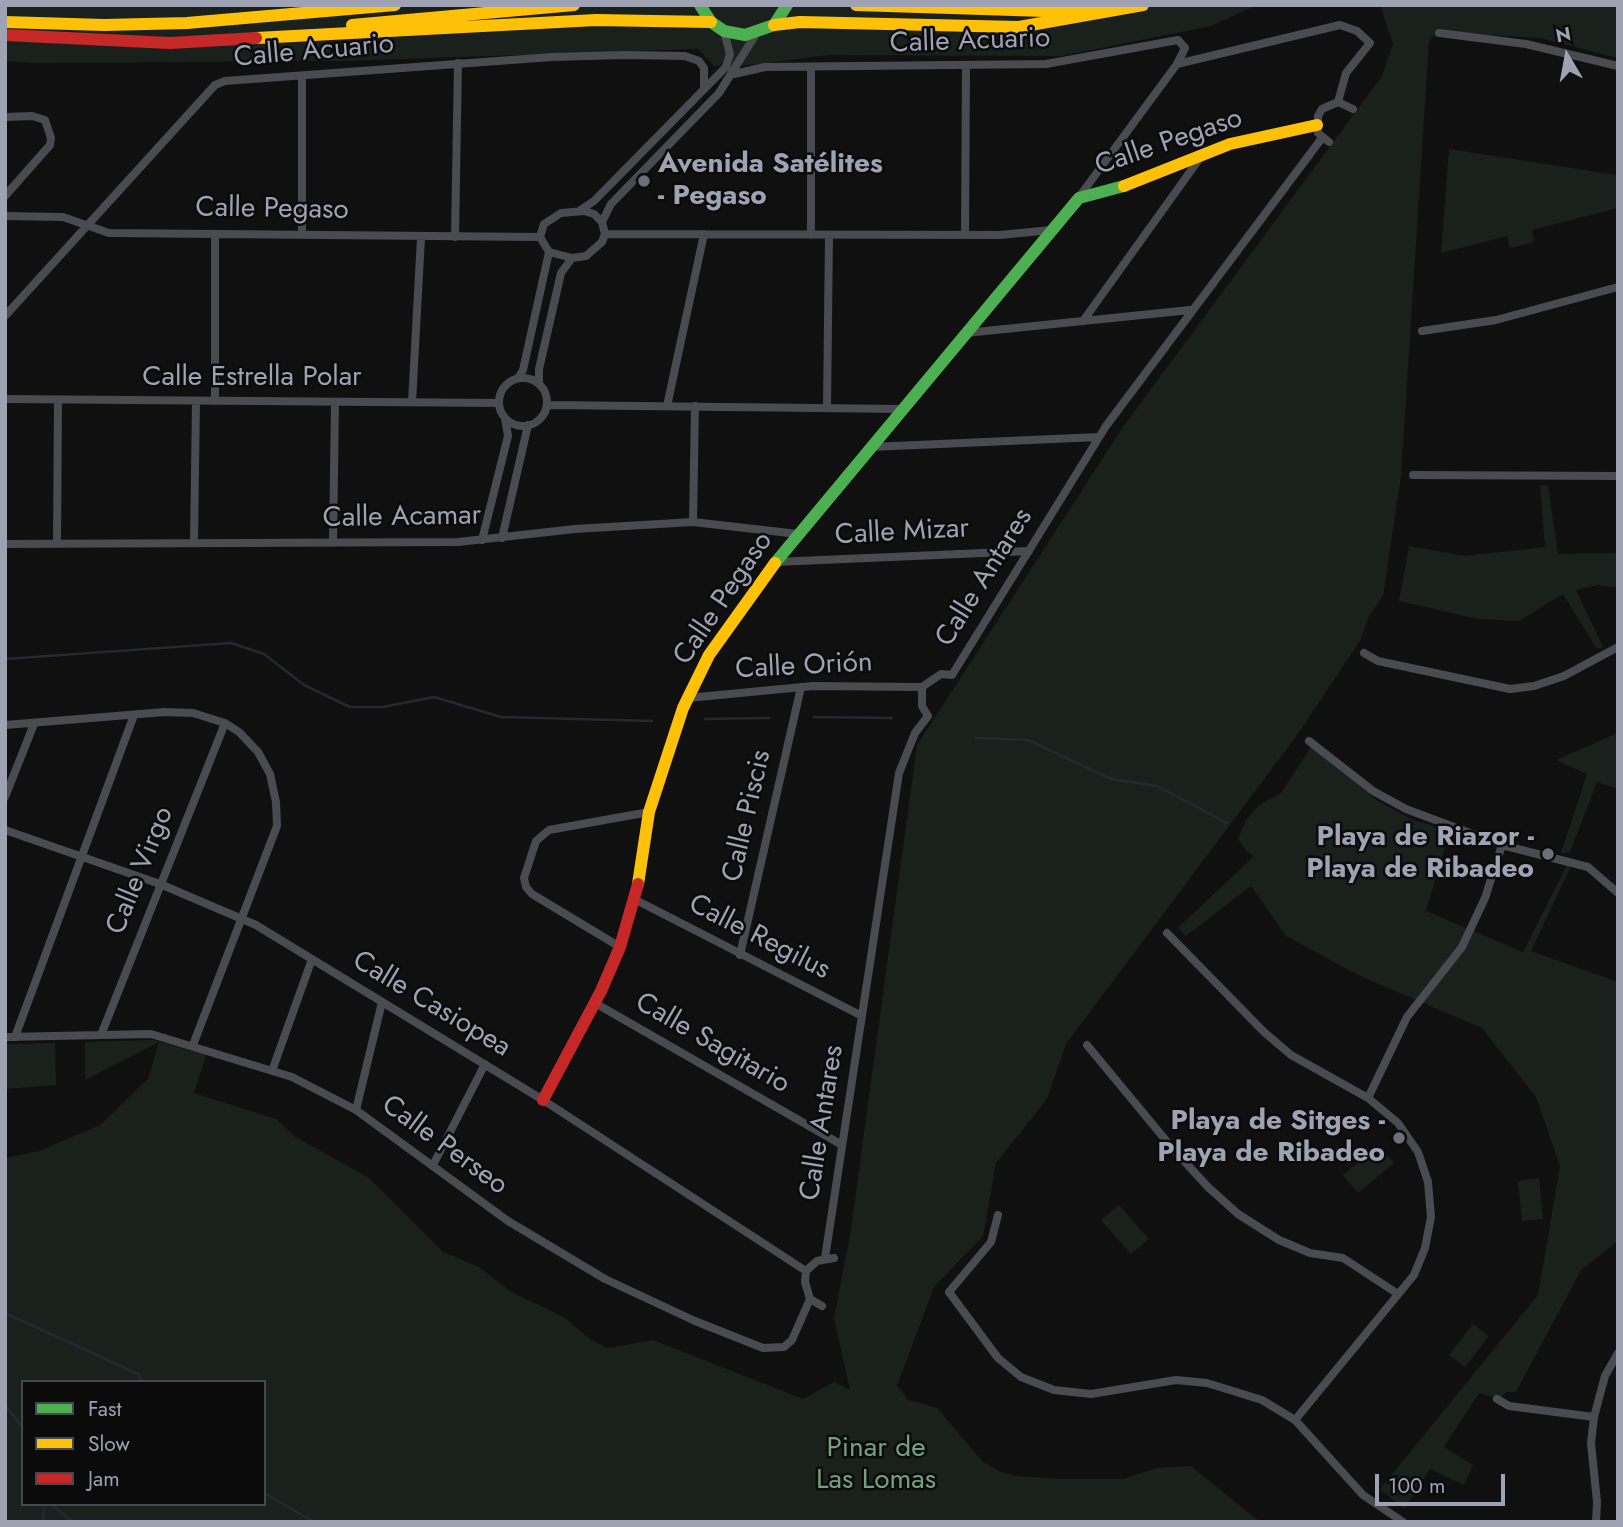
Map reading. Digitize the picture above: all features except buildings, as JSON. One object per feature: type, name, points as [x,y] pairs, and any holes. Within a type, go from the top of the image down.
[{"type":"main road","points":[[187,23],[335,5]]},
{"type":"main road","points":[[5,22],[104,25],[187,23],[395,5]]},
{"type":"main road","points":[[82,40],[258,34],[573,5]]},
{"type":"main road","points":[[700,5],[711,22],[734,34],[756,34],[774,25],[800,22],[1019,27],[1143,5]]},
{"type":"main road","points":[[774,25],[787,5]]},
{"type":"main road","points":[[856,5],[1045,11],[1099,5]]},
{"type":"main road","points":[[5,35],[170,43],[596,20],[711,22]]},
{"type":"main road","name":"Calle Pegaso","points":[[543,1100],[595,1003],[620,947],[634,898],[649,812],[664,757],[688,698],[709,655],[798,534],[1079,198],[1140,182],[1204,152],[1317,125]]},
{"type":"street","points":[[1079,198],[1177,64],[1340,25],[1357,31],[1370,43],[1346,73],[1338,102]]},
{"type":"street","points":[[482,540],[508,436],[499,403],[502,389],[518,378],[523,370],[549,252],[540,237],[544,224],[551,217],[579,211],[594,201],[704,89],[728,62],[729,44],[724,31]]},
{"type":"street","points":[[1439,33],[1526,44],[1618,66]]},
{"type":"street","points":[[602,222],[611,204],[734,74],[756,34]]},
{"type":"street","name":"Calle Acuario","points":[[734,74],[765,67],[966,66],[1065,62],[1169,40],[1178,40],[1185,48],[1177,64]]},
{"type":"street","name":"Calle Acuario","points":[[5,316],[215,85],[225,81],[564,56],[685,56],[699,61],[704,68],[704,89]]},
{"type":"street","points":[[454,237],[458,64]]},
{"type":"street","points":[[965,235],[966,66]]},
{"type":"street","points":[[811,67],[811,234]]},
{"type":"street","points":[[302,76],[302,235]]},
{"type":"street","points":[[1317,125],[1322,109],[1338,102],[1353,109]]},
{"type":"street","points":[[5,117],[32,116],[45,120],[51,138],[50,145],[5,196]]},
{"type":"street","name":"Calle Antares","points":[[806,1271],[817,1261],[830,1258],[842,1145],[899,773],[915,733],[928,716],[922,706],[922,687],[941,674],[952,675],[1099,437],[1190,310],[1325,140],[1317,125]]},
{"type":"street","points":[[1083,321],[1204,152]]},
{"type":"street","points":[[549,252],[572,258],[594,251],[605,234],[602,222],[594,214],[579,211]]},
{"type":"street","name":"Calle Pegaso","points":[[5,216],[63,216],[109,233],[421,238],[540,237]]},
{"type":"street","points":[[605,234],[965,235],[1051,230]]},
{"type":"street","points":[[215,234],[215,401]]},
{"type":"street","points":[[667,406],[704,234]]},
{"type":"street","points":[[827,408],[829,234]]},
{"type":"street","points":[[412,402],[421,238]]},
{"type":"street","points":[[539,383],[539,369],[561,273],[572,258]]},
{"type":"street","points":[[1422,331],[1496,320],[1618,287]]},
{"type":"street","points":[[966,334],[1190,310]]},
{"type":"street","points":[[505,418],[518,425],[528,425],[544,415],[548,405],[547,394],[539,383],[532,378],[518,378]]},
{"type":"street","name":"Calle Estrella Polar","points":[[5,399],[499,403]]},
{"type":"street","points":[[57,543],[58,400]]},
{"type":"street","points":[[194,543],[197,401]]},
{"type":"street","points":[[333,543],[335,402]]},
{"type":"street","points":[[548,405],[903,409]]},
{"type":"street","points":[[693,522],[695,407]]},
{"type":"street","points":[[502,538],[528,425]]},
{"type":"street","points":[[871,447],[1099,437]]},
{"type":"street","points":[[1413,475],[1618,476]]},
{"type":"street","name":"Calle Acamar","points":[[5,544],[482,540],[575,529],[693,522],[798,534]]},
{"type":"street","name":"Calle Mizar","points":[[776,562],[1030,551]]},
{"type":"street","points":[[1364,653],[1378,661],[1510,688],[1534,686],[1564,676],[1618,647]]},
{"type":"street","name":"Calle Orión","points":[[688,698],[801,687],[922,687]]},
{"type":"street","name":"Calle Piscis","points":[[740,955],[801,687]]},
{"type":"street","points":[[5,725],[193,713],[225,723],[239,732],[258,752],[270,774],[276,802],[277,826],[271,847],[239,918],[193,1045]]},
{"type":"street","points":[[10,1037],[82,857],[134,715]]},
{"type":"street","name":"Calle Virgo","points":[[101,1035],[225,723]]},
{"type":"street","points":[[5,797],[34,724]]},
{"type":"street","points":[[1309,741],[1373,791],[1406,809],[1502,845],[1588,867],[1618,893]]},
{"type":"street","points":[[620,947],[532,894],[526,887],[524,878],[536,841],[549,830],[649,812]]},
{"type":"street","name":"Calle Casiopea","points":[[5,830],[160,884],[256,925],[543,1100],[806,1271]]},
{"type":"street","points":[[1368,1098],[1408,1017],[1462,947],[1485,898],[1502,845]]},
{"type":"street","name":"Calle Regilus","points":[[634,898],[862,1016]]},
{"type":"street","points":[[1167,933],[1264,1032],[1291,1055],[1368,1098],[1404,1133],[1418,1152],[1428,1182],[1431,1217],[1425,1248],[1414,1275],[1295,1420]]},
{"type":"street","points":[[272,1071],[312,959]]},
{"type":"street","points":[[356,1110],[382,1002]]},
{"type":"street","name":"Calle Sagitario","points":[[595,1003],[842,1145]]},
{"type":"street","name":"Calle Perseo","points":[[10,1037],[151,1034],[272,1071],[356,1110],[508,1221],[606,1279],[695,1321],[763,1348],[784,1347],[792,1340],[810,1298]]},
{"type":"street","points":[[1087,1045],[1182,1159],[1238,1214],[1279,1240],[1310,1253],[1343,1258],[1398,1294]]},
{"type":"street","points":[[433,1165],[485,1064]]},
{"type":"street","points":[[998,1215],[992,1242],[948,1293],[998,1358],[1021,1377],[1054,1390],[1091,1394],[1176,1380],[1208,1383],[1262,1400],[1295,1420],[1363,1495],[1403,1522]]},
{"type":"street","points":[[806,1271],[805,1282],[810,1298],[822,1306]]},
{"type":"street","points":[[1596,1522],[1597,1502],[1591,1443],[1594,1417],[1605,1376],[1618,1353]]},
{"type":"street","points":[[1497,1399],[1509,1406],[1594,1417]]},
{"type":"green space","points":[[5,5],[1257,5],[1211,26],[1061,56],[828,55],[753,65],[714,66],[698,49],[346,61],[5,61]]},
{"type":"green space","name":"Pinar de Las Lomas","points":[[1380,5],[1618,5],[1618,58],[1540,38],[1437,32],[1429,41],[1401,476],[1383,596],[1369,616],[1360,641],[1300,731],[1066,1044],[1047,1099],[996,1163],[983,1236],[934,1287],[897,1386],[906,1399],[937,1408],[983,1462],[999,1471],[1015,1476],[1124,1479],[1157,1468],[1191,1466],[1260,1522],[5,1522],[5,1158],[39,1151],[100,1125],[148,1079],[159,1042],[85,1080],[85,1042],[153,1040],[206,1055],[194,1093],[276,1119],[294,1136],[369,1178],[443,1252],[479,1267],[511,1292],[564,1317],[591,1340],[608,1348],[653,1340],[803,1399],[834,1382],[850,1390],[834,1318],[850,1236],[917,745],[1123,427],[1382,76],[1393,44]]},
{"type":"green space","points":[[1449,149],[1617,175],[1618,208],[1532,230],[1534,242],[1510,248],[1507,236],[1441,253]]},
{"type":"green space","points":[[1540,485],[1548,485],[1558,554],[1618,553],[1618,588],[1598,585],[1576,590],[1603,647],[1597,649],[1563,594],[1519,621],[1478,619],[1399,601],[1409,546],[1465,556],[1545,547]]},
{"type":"green space","points":[[1618,733],[1618,789],[1597,782],[1570,852],[1561,853],[1587,774],[1556,760]]},
{"type":"green space","points":[[1311,747],[1378,801],[1413,820],[1450,831],[1426,911],[1523,952],[1567,865],[1571,866],[1531,951],[1618,982],[1618,1241],[1581,1270],[1516,1392],[1506,1392],[1500,1399],[1479,1393],[1444,1447],[1473,1465],[1464,1485],[1430,1469],[1404,1509],[1380,1489],[1538,1295],[1560,1166],[1536,1097],[1482,1028],[1360,976],[1286,936],[1251,886],[1186,936],[1178,928],[1254,856],[1247,852],[1238,839],[1246,820],[1259,805],[1281,793]]},
{"type":"green space","points":[[55,1043],[56,1085],[5,1089],[5,1044]]},
{"type":"green space","points":[[1379,1145],[1394,1163],[1358,1193],[1343,1175]]},
{"type":"green space","points":[[1539,1178],[1543,1219],[1522,1221],[1518,1181]]},
{"type":"green space","points":[[1119,1205],[1149,1239],[1131,1254],[1101,1220]]},
{"type":"green space","points":[[1473,1324],[1489,1336],[1465,1367],[1449,1355]]},
{"type":"waterway","points":[[5,659],[231,643],[264,654],[304,685],[350,707],[383,707],[434,697],[501,717],[652,721]]},
{"type":"waterway","points":[[814,717],[892,718]]},
{"type":"waterway","points":[[705,719],[769,718]]},
{"type":"waterway","points":[[976,738],[1028,740],[1111,779],[1157,786],[1227,823]]},
{"type":"waterway","points":[[5,1313],[138,1374],[142,1380]]},
{"type":"waterway","points":[[5,1341],[5,1355]]},
{"type":"waterway","points":[[5,1405],[21,1425]]},
{"type":"waterway","points":[[266,1494],[314,1522]]},
{"type":"waterway","points":[[42,1522],[45,1506]]},
{"type":"waterway","points":[[53,1506],[73,1522]]},
{"type":"traffic: fast","points":[[700,5],[711,22],[724,31],[745,35],[774,25],[787,5]]},
{"type":"traffic: fast","points":[[775,563],[1079,198],[1124,186]]},
{"type":"traffic: slow","points":[[5,22],[104,25],[187,23],[395,5]]},
{"type":"traffic: slow","points":[[352,25],[574,5]]},
{"type":"traffic: slow","points":[[856,5],[1045,11],[1099,5]]},
{"type":"traffic: slow","points":[[774,25],[800,22],[1019,27],[1143,5]]},
{"type":"traffic: slow","points":[[256,38],[596,20],[711,22]]},
{"type":"traffic: slow","points":[[1124,186],[1230,144],[1317,125]]},
{"type":"traffic: slow","points":[[638,884],[649,812],[683,708],[709,655],[775,563]]},
{"type":"traffic: jam","points":[[5,35],[170,43],[256,38]]},
{"type":"traffic: jam","points":[[543,1100],[601,991],[620,947],[638,884]]},
{"type":"place","name":"Avenida Satélites - Pegaso","points":[[644,181]]},
{"type":"place","name":"Playa de Riazor - Playa de Ribadeo","points":[[1548,854]]},
{"type":"place","name":"Playa de Sitges - Playa de Ribadeo","points":[[1399,1138]]}]
